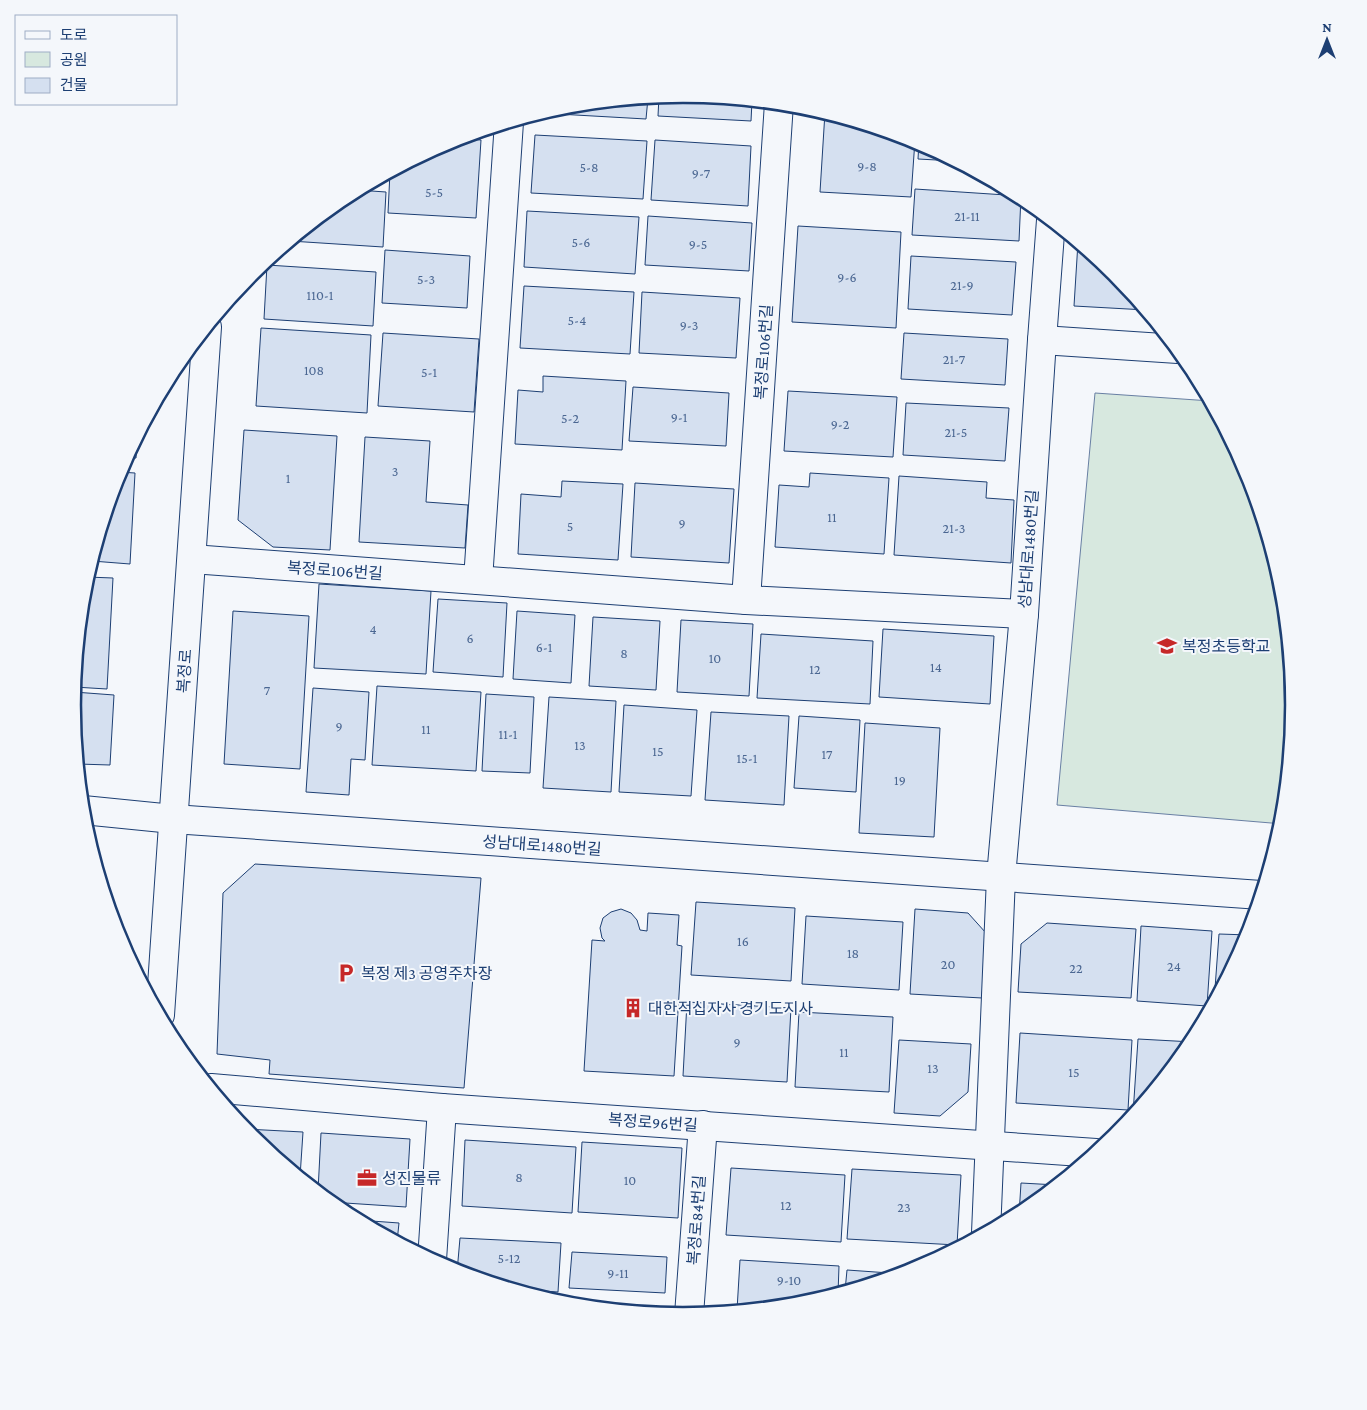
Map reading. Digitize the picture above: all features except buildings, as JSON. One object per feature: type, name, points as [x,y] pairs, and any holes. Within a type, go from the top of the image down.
[{"type":"street","name":"복정로106번길","points":[[746,600],[779,111]]},
{"type":"street","points":[[478,580],[509,129]]},
{"type":"street","name":"성남대로1480번길","points":[[1001,877],[1024,614],[1050,227]]},
{"type":"street","name":"복정로","points":[[161,1004],[206,338]]},
{"type":"street","points":[[1042,340],[1168,348]]},
{"type":"street","name":"복정로106번길","points":[[192,559],[746,600],[1024,614]]},
{"type":"street","name":"성남대로1480번길","points":[[91,811],[173,819],[1255,895]]},
{"type":"street","points":[[986,1226],[1001,877]]},
{"type":"street","name":"복정로96번길","points":[[220,1089],[442,1108],[1087,1152]]},
{"type":"street","points":[[433,1252],[442,1108]]},
{"type":"street","name":"복정로84번길","points":[[690,1307],[703,1125]]},
{"type":"green space","name":"복정초등학교","points":[[1095,393],[1203,400],[1224,439],[1254,511],[1265,549],[1281,626],[1286,705],[1281,784],[1274,823],[1057,805]]},
{"type":"place","name":"복정초등학교","points":[[1167,646]]},
{"type":"place","name":"복정 제3 공영주차장","points":[[346,973]]},
{"type":"place","name":"대한적십자사 경기도지사","points":[[633,1008]]},
{"type":"place","name":"성진물류","points":[[367,1178]]}]
